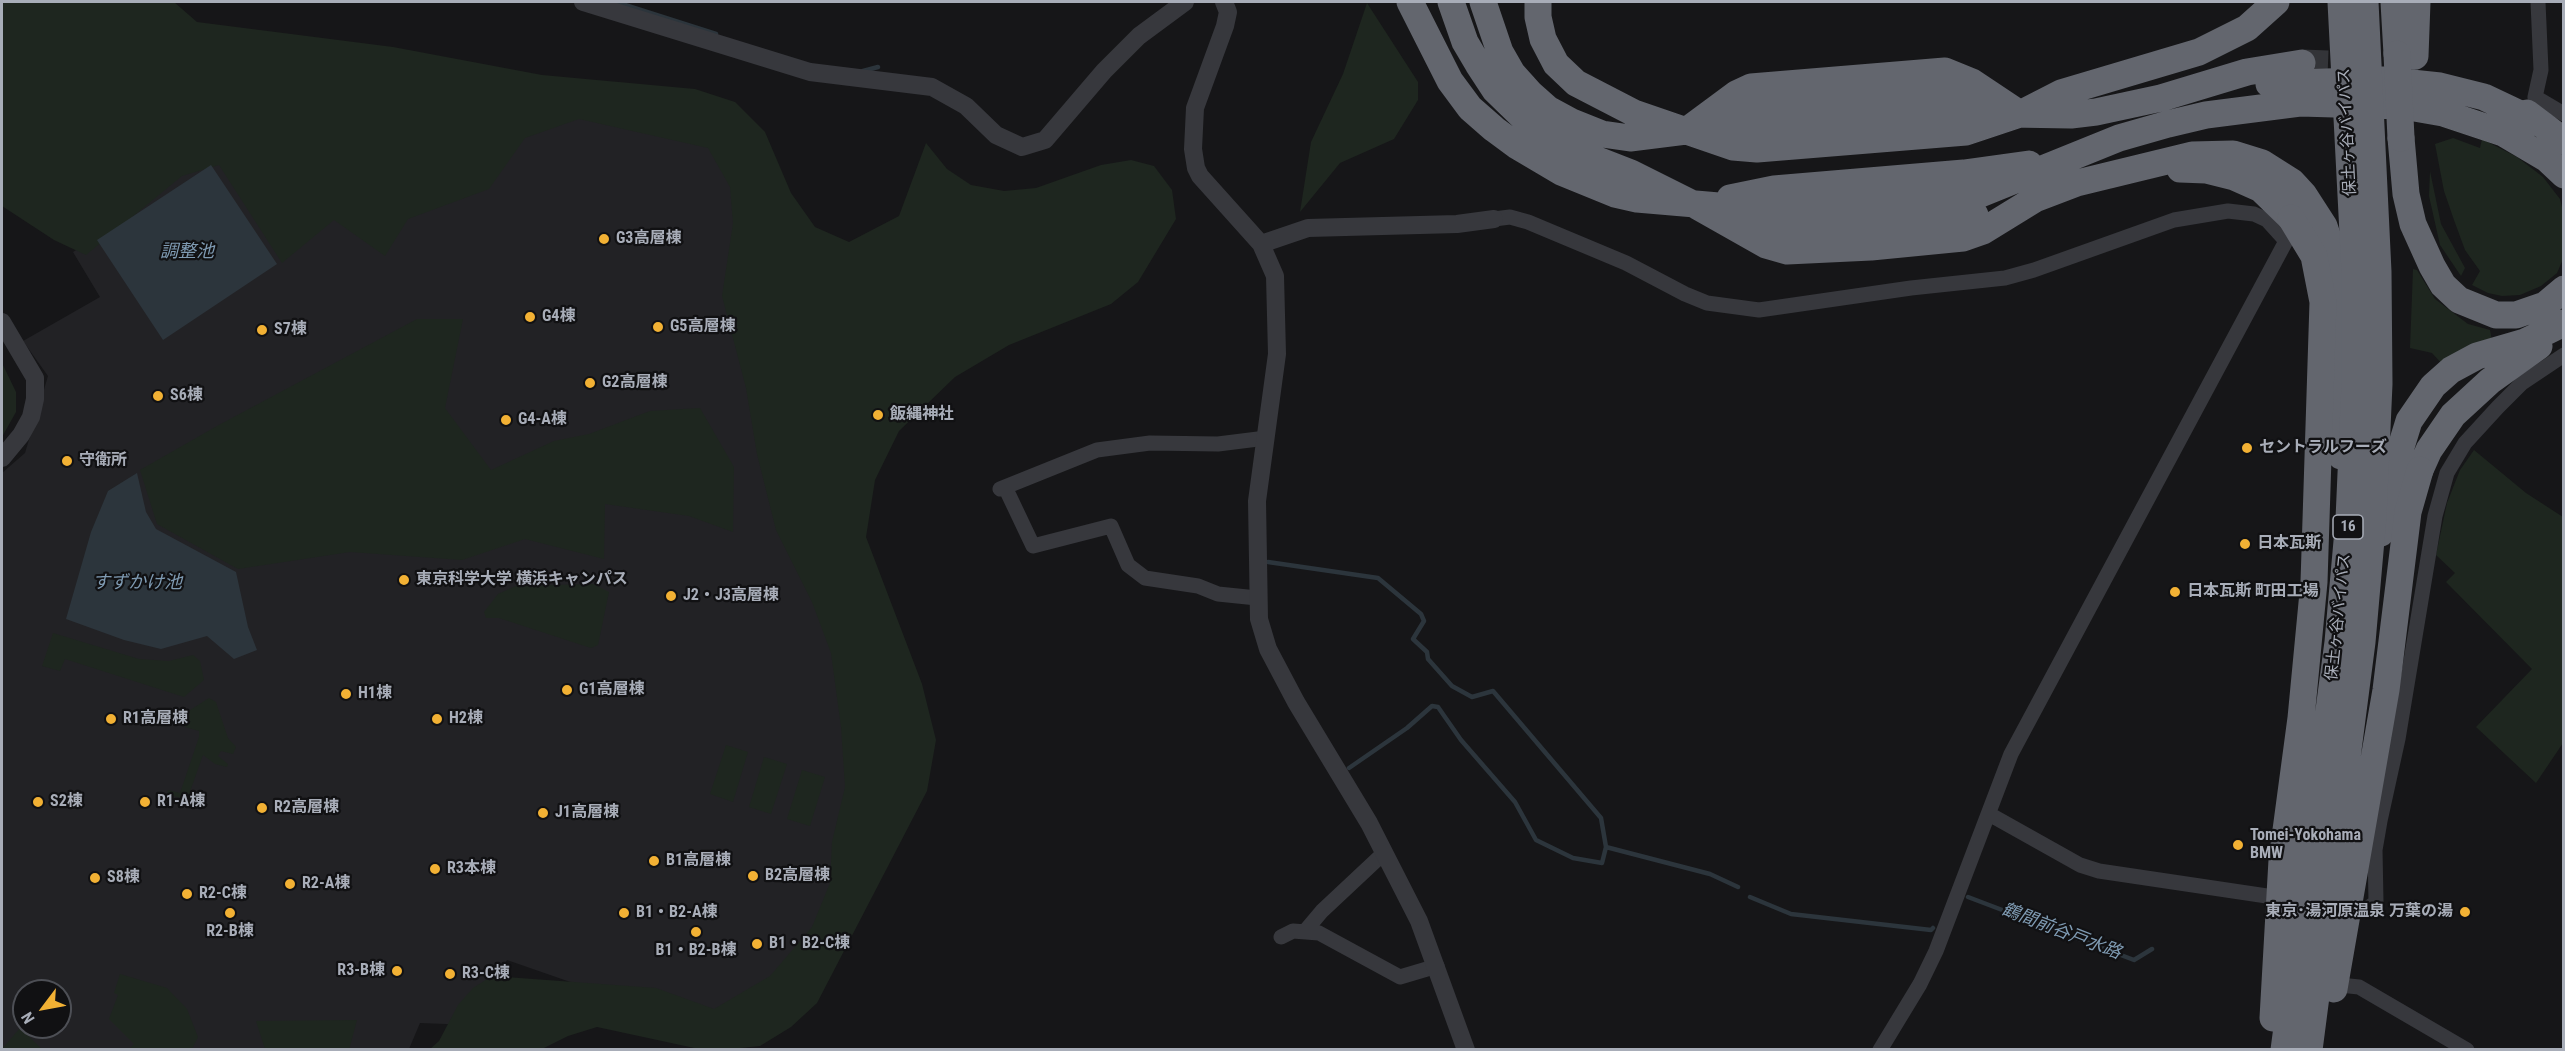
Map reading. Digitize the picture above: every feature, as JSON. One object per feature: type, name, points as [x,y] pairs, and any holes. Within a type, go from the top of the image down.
[{"type":"highway","points":[[1410,2],[1450,81],[1470,108],[1517,146],[1561,172],[1615,194],[1697,206],[1777,211],[1981,204],[2027,194]]},
{"type":"highway","points":[[1451,2],[1465,42],[1478,64],[1514,111],[1554,141],[1594,160],[1631,173],[1697,206],[1766,245],[1787,251],[1871,247],[1963,238],[1983,231],[2027,194],[2072,170],[2119,138],[2206,115],[2300,103],[2403,106],[2479,123],[2528,146],[2564,175]]},
{"type":"highway","points":[[1458,2],[1468,40],[1478,64]]},
{"type":"highway","points":[[1482,2],[1491,31],[1512,73],[1548,109],[1602,134],[1630,138],[1686,131],[1736,94],[1751,87],[1852,76],[1945,71],[1972,82],[2020,114],[2096,112],[2161,98],[2257,84],[2383,80],[2463,90],[2552,119]]},
{"type":"highway","points":[[1538,2],[1538,17],[1543,39],[1556,64],[1576,83],[1634,113],[1732,147],[1757,150],[1944,136],[1966,132],[2020,114],[2061,93],[2199,52],[2247,28],[2276,2]]},
{"type":"highway","name":"保土ヶ谷バイパス","points":[[2284,1050],[2338,642],[2349,519],[2355,383],[2355,272],[2341,2]]},
{"type":"highway","name":"保土ヶ谷バイパス","points":[[2309,1050],[2362,642],[2373,517],[2379,384],[2378,272],[2365,2]]},
{"type":"highway","points":[[2394,2],[2406,55]]},
{"type":"highway","points":[[2416,2],[2406,55],[2407,139],[2432,266],[2444,285],[2459,300],[2496,315],[2531,311],[2545,305],[2564,289]]},
{"type":"highway","points":[[2161,98],[2247,72],[2315,63],[2384,65],[2462,74],[2484,82],[2552,119],[2564,141]]},
{"type":"highway","points":[[2143,167],[2192,155],[2217,153],[2246,157],[2277,171],[2292,182],[2316,212],[2331,247],[2337,275],[2341,456]]},
{"type":"highway","points":[[1697,206],[1774,189],[1964,173],[2143,167],[2206,170],[2234,177],[2261,189],[2291,218],[2314,256],[2323,302],[2314,582],[2301,718],[2282,860],[2272,1050]]},
{"type":"highway","points":[[1981,204],[2072,170]]},
{"type":"highway","points":[[2322,1050],[2386,690],[2408,512],[2420,470],[2441,432],[2471,396],[2564,325]]},
{"type":"highway","points":[[2380,534],[2392,476],[2405,431],[2419,403],[2433,386],[2451,370],[2477,356],[2525,342],[2564,325]]},
{"type":"street","points":[[583,2],[810,72],[835,77],[932,87],[966,106],[996,135],[1022,147],[1045,140],[1125,50],[1185,2]]},
{"type":"street","points":[[1224,2],[1228,12],[1226,26],[1195,108],[1194,158],[1196,168],[1212,193],[1261,244],[1275,276],[1276,365],[1257,501],[1259,619],[1268,649],[1385,852],[1419,921],[1466,1050]]},
{"type":"street","points":[[2538,2],[2541,69],[2535,97],[2552,119]]},
{"type":"street","points":[[1261,244],[1308,228],[1457,224],[1510,217],[1528,222],[1626,263],[1707,303],[1759,310],[1911,288],[2005,278],[2034,270],[2174,220],[2228,211],[2254,214],[2267,220],[2286,241],[2011,754],[1936,951],[1920,984],[1880,1050]]},
{"type":"street","points":[[2,322],[35,378],[35,399],[31,417],[21,435],[2,458]]},
{"type":"street","points":[[1989,814],[2080,865],[2099,871],[2360,910],[2372,906],[2377,890],[2375,850],[2398,739],[2439,495],[2454,459],[2481,423],[2522,383],[2564,355]]},
{"type":"street","points":[[1257,598],[1218,594],[1198,586],[1145,578],[1128,565],[1111,526],[1033,546],[1002,488],[1097,450],[1150,442],[1218,444],[1266,438]]},
{"type":"street","points":[[1306,930],[1322,911],[1385,852]]},
{"type":"street","points":[[1281,937],[1293,931],[1306,930],[1336,941],[1400,977],[1437,966]]},
{"type":"street","points":[[2324,983],[2359,987],[2467,1050]]},
{"type":"shaded area","points":[[2,2],[174,2],[197,22],[393,47],[542,75],[695,89],[735,102],[765,132],[791,193],[815,227],[849,242],[899,216],[926,143],[947,169],[971,185],[1004,191],[1036,188],[1101,165],[1131,160],[1154,166],[1172,190],[1176,219],[1138,282],[1111,304],[1009,345],[955,377],[899,431],[875,480],[866,537],[922,684],[936,740],[927,791],[817,1003],[791,1027],[760,1046],[731,1049],[699,1049],[597,1027],[568,1036],[542,1049],[430,1049],[439,1041],[458,1005],[473,988],[492,976],[656,988],[714,1009],[770,976],[812,927],[830,883],[832,842],[845,787],[841,727],[831,653],[812,602],[776,530],[757,454],[746,388],[722,296],[733,223],[730,187],[708,148],[579,119],[525,138],[489,189],[408,219],[385,256],[334,220],[282,263],[219,165],[182,176],[86,255],[54,240],[2,206]]},
{"type":"shaded area","points":[[1367,3],[1418,82],[1418,100],[1394,139],[1340,163],[1300,212],[1311,142],[1343,74]]},
{"type":"shaded area","name":"東京科学大学 横浜キャンパス","points":[[578,103],[712,146],[730,178],[831,631],[862,909],[756,1025],[625,1001],[507,960],[471,1025],[420,1023],[409,1049],[2,1049],[2,473],[25,453],[48,376],[23,341],[100,297],[73,252],[112,228],[218,148]]},
{"type":"shaded area","points":[[2453,138],[2480,148],[2482,139],[2517,157],[2543,177],[2560,199],[2563,211],[2563,259],[2557,273],[2541,286],[2520,295],[2502,296],[2488,293],[2472,285],[2480,271],[2465,250],[2454,220],[2444,191],[2435,144]]},
{"type":"shaded area","points":[[2430,171],[2441,224],[2465,268],[2461,276],[2440,245],[2429,196]]},
{"type":"shaded area","points":[[2413,269],[2417,270],[2435,299],[2468,324],[2490,330],[2492,341],[2443,365],[2432,353],[2410,348]]},
{"type":"shaded area","points":[[417,319],[463,319],[445,408],[491,470],[554,441],[589,434],[650,411],[700,408],[734,467],[733,532],[689,516],[605,504],[604,559],[525,539],[462,560],[350,552],[238,569],[157,524],[140,470]]},
{"type":"shaded area","points":[[2,363],[16,392],[16,412],[2,437]]},
{"type":"shaded area","points":[[2474,450],[2526,493],[2563,517],[2563,743],[2536,783],[2476,727],[2532,669],[2446,582],[2455,573],[2436,555],[2447,503],[2460,470]]},
{"type":"shaded area","points":[[593,584],[609,592],[598,645],[591,648],[499,618],[486,618],[484,612],[498,594],[516,586]]},
{"type":"shaded area","points":[[53,633],[139,659],[169,661],[193,655],[200,661],[204,680],[184,697],[65,659],[60,671],[42,666]]},
{"type":"shaded area","points":[[209,698],[216,702],[228,738],[236,747],[233,754],[221,751],[218,756],[228,764],[227,767],[215,764],[203,755],[187,800],[167,794],[168,790],[180,793],[199,737],[199,731],[185,727],[187,712]]},
{"type":"shaded area","points":[[726,745],[748,752],[733,802],[710,794]]},
{"type":"shaded area","points":[[764,757],[787,764],[771,814],[749,807]]},
{"type":"shaded area","points":[[802,770],[825,777],[810,826],[787,819]]},
{"type":"shaded area","points":[[120,974],[167,988],[187,1009],[198,1037],[192,1049],[129,1049],[134,1044],[109,1019],[118,995],[114,993]]},
{"type":"shaded area","points":[[357,1020],[349,1050],[265,1049],[256,1021]]},
{"type":"shaded area","points":[[12,1037],[32,1039],[42,1049],[2,1049]]},
{"type":"water","name":"調整池","points":[[211,165],[277,264],[163,340],[97,240]]},
{"type":"water","name":"すずかけ池","points":[[137,473],[146,512],[156,529],[236,572],[248,627],[257,650],[234,659],[207,636],[161,649],[124,640],[66,619],[91,532],[108,491]]},
{"type":"waterway","points":[[616,2],[716,34]]},
{"type":"waterway","points":[[863,71],[878,67]]},
{"type":"waterway","points":[[1268,562],[1378,578],[1421,614],[1424,621],[1413,639],[1427,652],[1428,659],[1452,686],[1472,697],[1493,691],[1601,818],[1606,847],[1602,863],[1573,858],[1536,840],[1515,802],[1461,740],[1438,707],[1432,706],[1407,728],[1349,768]]},
{"type":"waterway","points":[[1606,847],[1710,874],[1738,887]]},
{"type":"waterway","points":[[1750,897],[1791,914],[1931,930],[1933,928]]},
{"type":"waterway","name":"鶴間前谷戸水路","points":[[1968,897],[2134,960],[2152,949]]},
{"type":"tunnel","points":[[2302,63],[2328,64]]},
{"type":"place","name":"G3高層棟","points":[[604,239]]},
{"type":"place","name":"G4棟","points":[[530,317]]},
{"type":"place","name":"G5高層棟","points":[[658,327]]},
{"type":"place","name":"S7棟","points":[[262,330]]},
{"type":"place","name":"G2高層棟","points":[[590,383]]},
{"type":"place","name":"S6棟","points":[[158,396]]},
{"type":"place","name":"飯縄神社","points":[[878,415]]},
{"type":"place","name":"G4-A棟","points":[[506,420]]},
{"type":"place","name":"セントラルフーズ","points":[[2247,448]]},
{"type":"place","name":"守衛所","points":[[67,461]]},
{"type":"place","name":"日本瓦斯","points":[[2245,544]]},
{"type":"place","name":"東京科学大学 横浜キャンパス","points":[[404,580]]},
{"type":"place","name":"日本瓦斯 町田工場","points":[[2175,592]]},
{"type":"place","name":"J2・J3高層棟","points":[[671,596]]},
{"type":"place","name":"G1高層棟","points":[[567,690]]},
{"type":"place","name":"H1棟","points":[[346,694]]},
{"type":"place","name":"R1高層棟","points":[[111,719]]},
{"type":"place","name":"H2棟","points":[[437,719]]},
{"type":"place","name":"S2棟","points":[[38,802]]},
{"type":"place","name":"R1-A棟","points":[[145,802]]},
{"type":"place","name":"R2高層棟","points":[[262,808]]},
{"type":"place","name":"J1高層棟","points":[[543,813]]},
{"type":"place","name":"Tomei-Yokohama BMW","points":[[2238,845]]},
{"type":"place","name":"B1高層棟","points":[[654,861]]},
{"type":"place","name":"R3本棟","points":[[435,869]]},
{"type":"place","name":"B2高層棟","points":[[753,876]]},
{"type":"place","name":"S8棟","points":[[95,878]]},
{"type":"place","name":"R2-A棟","points":[[290,884]]},
{"type":"place","name":"R2-C棟","points":[[187,894]]},
{"type":"place","name":"東京･湯河原温泉 万葉の湯","points":[[2465,912]]},
{"type":"place","name":"R2-B棟","points":[[230,913]]},
{"type":"place","name":"B1・B2-A棟","points":[[624,913]]},
{"type":"place","name":"B1・B2-B棟","points":[[696,932]]},
{"type":"place","name":"B1・B2-C棟","points":[[757,944]]},
{"type":"place","name":"R3-B棟","points":[[397,971]]},
{"type":"place","name":"R3-C棟","points":[[450,974]]}]
